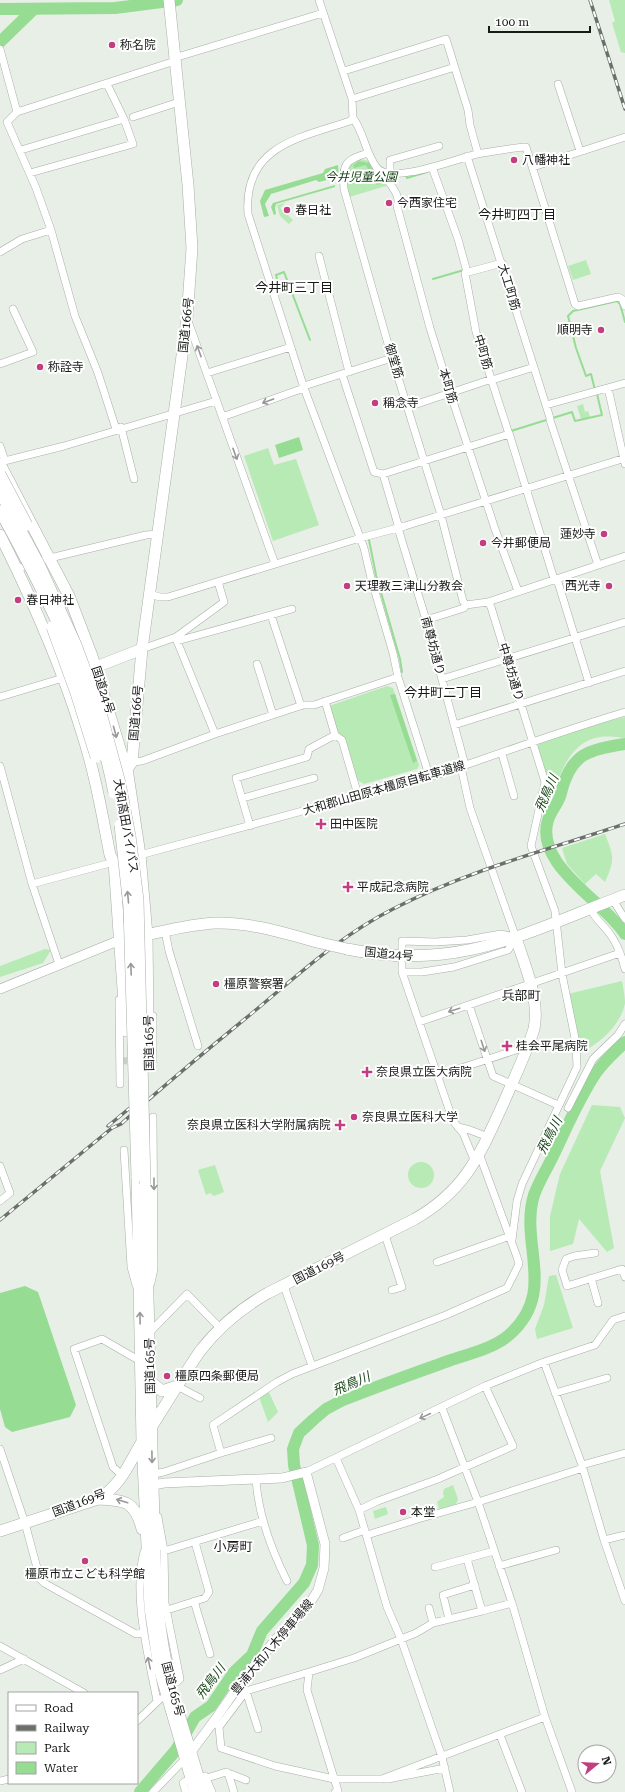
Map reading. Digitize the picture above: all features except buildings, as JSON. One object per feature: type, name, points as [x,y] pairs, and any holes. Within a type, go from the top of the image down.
[{"type":"highway","name":"国道166号","points":[[128,775],[127,769],[132,762],[142,649],[149,594],[187,319],[192,248],[188,185],[169,0]]},
{"type":"highway","points":[[2,462],[50,563]]},
{"type":"highway","points":[[0,474],[50,563]]},
{"type":"highway","name":"大和高田バイパス","points":[[0,492],[25,537],[76,645],[101,712],[120,783],[130,836],[138,900],[134,936],[140,1182]]},
{"type":"highway","name":"大和高田バイパス","points":[[0,511],[31,567],[52,610],[77,670],[93,715],[112,785],[122,838],[129,907],[134,936]]},
{"type":"highway","points":[[0,516],[52,626],[76,693],[96,757],[109,813],[114,862]]},
{"type":"highway","points":[[0,535],[33,602],[63,678],[82,734],[94,776],[110,855],[114,862],[134,936]]},
{"type":"highway","name":"国道24号","points":[[50,563],[95,668],[112,718],[128,775],[140,855],[134,936],[215,923],[230,923],[282,933],[347,950],[399,957],[446,955],[485,948],[516,938],[625,896]]},
{"type":"highway","points":[[63,678],[95,668],[142,649]]},
{"type":"highway","points":[[114,862],[140,855]]},
{"type":"highway","name":"国道165号","points":[[134,936],[147,960],[151,1150],[140,1182]]},
{"type":"highway","name":"国道165号","points":[[134,936],[126,1031],[128,1124],[140,1182],[144,1298],[140,1361],[142,1441],[154,1506],[160,1631],[178,1724]]},
{"type":"highway","name":"国道169号","points":[[0,1531],[98,1499],[110,1491],[123,1476],[142,1441],[152,1429],[177,1386],[200,1351],[220,1328],[249,1304],[426,1213],[441,1202],[464,1179],[477,1159],[512,1084],[528,1046],[536,1020],[531,984],[516,938]]},
{"type":"highway","name":"国道165号","points":[[144,1298],[149,1334],[149,1380],[152,1429],[147,1544],[150,1608],[155,1649],[187,1753],[203,1792]]},
{"type":"highway","points":[[149,1380],[162,1391],[177,1386]]},
{"type":"highway","points":[[98,1499],[117,1500],[130,1505],[140,1518],[147,1544]]},
{"type":"highway","name":"国道165号","points":[[187,1753],[195,1792]]},
{"type":"main road","points":[[0,989],[59,964],[134,936]]},
{"type":"main road","points":[[150,1482],[282,1478],[305,1472]]},
{"type":"main road","name":"豊浦大和八木停車場線","points":[[187,1753],[217,1724],[244,1678],[276,1639],[307,1608],[318,1590],[324,1568],[325,1544],[305,1472]]},
{"type":"street","points":[[319,0],[352,99],[354,108],[353,118],[350,121],[288,142],[275,149],[257,168],[248,190],[247,204],[250,222],[304,387],[360,538],[393,653],[398,677],[429,775]]},
{"type":"street","points":[[134,479],[118,428],[75,316],[51,230],[21,150],[14,141],[7,122],[17,112],[323,13]]},
{"type":"street","points":[[344,72],[446,39],[468,110],[470,125],[478,154]]},
{"type":"street","points":[[0,49],[17,112]]},
{"type":"street","points":[[352,99],[455,67]]},
{"type":"street","points":[[30,173],[133,144],[124,119],[107,84]]},
{"type":"street","points":[[558,84],[580,151]]},
{"type":"street","points":[[133,117],[179,102]]},
{"type":"street","name":"本町筋","points":[[353,118],[368,153],[378,168],[386,175],[394,188],[398,202],[397,206],[417,283],[450,392],[467,447],[518,591]]},
{"type":"street","points":[[21,150],[124,119]]},
{"type":"street","points":[[533,167],[625,137]]},
{"type":"street","points":[[439,146],[390,160],[386,175],[411,173],[432,168],[467,156],[526,147],[575,304],[578,306],[618,297],[622,299],[625,306]]},
{"type":"street","name":"御堂筋","points":[[368,153],[352,158],[347,162],[344,173],[344,189],[392,358],[441,515],[463,601],[466,605]]},
{"type":"street","name":"大工町筋","points":[[467,156],[598,565]]},
{"type":"street","name":"中町筋","points":[[432,168],[458,238],[466,272],[476,332],[588,683]]},
{"type":"street","points":[[0,252],[22,239],[51,230]]},
{"type":"street","points":[[319,256],[346,373],[374,472],[383,474],[509,433]]},
{"type":"street","points":[[466,272],[502,263]]},
{"type":"street","points":[[0,364],[33,352],[13,309]]},
{"type":"street","points":[[187,319],[275,564]]},
{"type":"street","points":[[207,373],[291,347]]},
{"type":"street","points":[[222,417],[304,387],[392,358]]},
{"type":"street","points":[[408,407],[450,392],[534,367]]},
{"type":"street","points":[[546,405],[625,383]]},
{"type":"street","points":[[149,594],[160,598],[168,597],[275,564],[280,564],[360,538],[441,515],[568,475],[625,460],[608,388]]},
{"type":"street","points":[[0,446],[2,462],[64,446],[118,428],[216,401]]},
{"type":"street","name":"南尊坊通り","points":[[383,474],[426,620],[454,725],[470,808],[516,938]]},
{"type":"street","points":[[17,569],[50,563],[146,535],[158,534]]},
{"type":"street","points":[[426,620],[464,608],[466,605],[488,602],[625,556]]},
{"type":"street","points":[[176,639],[224,602],[218,582]]},
{"type":"street","name":"中尊坊通り","points":[[488,602],[545,782],[531,846],[555,912],[562,974],[576,1043],[577,1067],[563,1096]]},
{"type":"street","points":[[142,649],[292,609]]},
{"type":"street","points":[[271,615],[301,706]]},
{"type":"street","points":[[442,679],[625,622]]},
{"type":"street","points":[[176,639],[214,734]]},
{"type":"street","points":[[257,664],[273,715]]},
{"type":"street","points":[[454,725],[625,671]]},
{"type":"street","points":[[132,762],[142,761],[214,734],[301,706],[325,701],[398,677]]},
{"type":"street","points":[[0,697],[63,678]]},
{"type":"street","points":[[325,701],[335,735],[342,740],[358,794]]},
{"type":"street","name":"大和郡山田原本橿原自転車道線","points":[[140,855],[354,797],[358,794],[429,775],[434,776],[502,754],[571,728],[625,712]]},
{"type":"street","points":[[250,826],[236,778],[307,757],[309,749],[335,735]]},
{"type":"street","points":[[502,754],[514,796]]},
{"type":"street","points":[[0,766],[32,884],[59,964]]},
{"type":"street","points":[[243,798],[314,778]]},
{"type":"street","points":[[32,884],[114,862]]},
{"type":"street","points":[[610,901],[625,919]]},
{"type":"street","points":[[592,908],[594,917],[614,940],[625,969]]},
{"type":"street","points":[[165,932],[169,951],[198,1046]]},
{"type":"street","points":[[221,1453],[213,1425],[277,1382],[312,1366],[502,1292],[509,1285],[519,1264],[511,1238],[477,1159],[463,1133],[453,1121],[402,968],[422,972],[470,963],[508,950],[516,938],[501,934],[467,940],[435,942],[402,941],[402,948]]},
{"type":"street","points":[[120,1084],[118,960],[134,936]]},
{"type":"street","points":[[419,1022],[620,953]]},
{"type":"street","points":[[147,960],[152,979],[153,1060]]},
{"type":"street","points":[[469,1005],[493,1076],[558,1105]]},
{"type":"street","points":[[568,1108],[593,1058],[618,1035],[625,1024]]},
{"type":"street","points":[[437,1076],[528,1046]]},
{"type":"street","points":[[511,1238],[516,1201],[522,1184],[563,1096],[569,1097],[581,1073],[586,1072]]},
{"type":"street","points":[[144,1298],[154,1269],[153,1117]]},
{"type":"street","points":[[458,1127],[488,1137]]},
{"type":"street","points":[[124,1150],[131,1267],[144,1298]]},
{"type":"street","points":[[0,1166],[10,1193],[0,1201]]},
{"type":"street","points":[[385,1235],[402,1287],[392,1290]]},
{"type":"street","points":[[437,1262],[511,1238]]},
{"type":"street","points":[[595,1253],[574,1256],[566,1259],[562,1270],[567,1286],[622,1269],[625,1278]]},
{"type":"street","points":[[591,1278],[598,1302]]},
{"type":"street","points":[[284,1286],[312,1366]]},
{"type":"street","points":[[149,1334],[187,1294],[220,1328]]},
{"type":"street","points":[[305,1472],[442,1408],[485,1386],[544,1362],[595,1345],[613,1320],[625,1316]]},
{"type":"street","points":[[123,1476],[113,1467],[74,1349],[102,1339],[140,1361]]},
{"type":"street","points":[[544,1362],[582,1467],[604,1540],[625,1599]]},
{"type":"street","points":[[555,1393],[607,1378]]},
{"type":"street","points":[[177,1386],[200,1398]]},
{"type":"street","points":[[359,1510],[378,1500],[438,1480],[513,1446],[485,1386]]},
{"type":"street","points":[[442,1408],[478,1502],[512,1603],[545,1717],[572,1792]]},
{"type":"street","points":[[150,1482],[164,1472],[271,1438]]},
{"type":"street","points":[[0,1449],[25,1523],[39,1576],[44,1583],[136,1634],[144,1633]]},
{"type":"street","points":[[343,1538],[478,1502],[625,1453]]},
{"type":"street","points":[[336,1458],[359,1510],[387,1607],[401,1639],[442,1757],[450,1792]]},
{"type":"street","points":[[256,1479],[258,1500],[263,1520],[277,1560],[287,1581]]},
{"type":"street","points":[[154,1506],[164,1551],[165,1603],[180,1679],[177,1682]]},
{"type":"street","points":[[164,1551],[263,1520]]},
{"type":"street","points":[[604,1540],[625,1535]]},
{"type":"street","points":[[167,1610],[204,1598],[209,1592],[195,1542]]},
{"type":"street","points":[[138,1720],[159,1700],[144,1633],[140,1579],[141,1563],[147,1544]]},
{"type":"street","points":[[499,1566],[556,1550]]},
{"type":"street","points":[[435,1567],[494,1551]]},
{"type":"street","points":[[467,1559],[482,1611]]},
{"type":"street","points":[[449,1619],[442,1594],[475,1584]]},
{"type":"street","points":[[194,1601],[210,1654]]},
{"type":"street","points":[[445,1768],[382,1779],[334,1779],[275,1766],[221,1748],[217,1724],[246,1691],[354,1658],[401,1639],[433,1623],[512,1603]]},
{"type":"street","points":[[429,1608],[433,1623]]},
{"type":"street","points":[[0,1646],[82,1692]]},
{"type":"street","points":[[0,1670],[24,1659]]},
{"type":"street","points":[[309,1672],[307,1690],[337,1792]]},
{"type":"street","points":[[246,1691],[258,1729]]},
{"type":"street","points":[[382,1779],[545,1717]]},
{"type":"street","points":[[500,1735],[522,1792]]},
{"type":"street","points":[[153,1792],[187,1753]]},
{"type":"street","points":[[212,1792],[206,1777],[226,1772],[246,1780]]},
{"type":"street","points":[[228,1773],[234,1792]]},
{"type":"street","points":[[186,1781],[183,1783],[186,1792]]},
{"type":"green space","points":[[609,0],[625,0],[625,53],[621,52],[612,23],[615,21]]},
{"type":"green space","name":"今井児童公園","points":[[360,159],[369,161],[375,172],[382,176],[386,186],[349,197],[346,180],[348,170],[354,162]]},
{"type":"green space","points":[[285,203],[280,208],[293,220],[289,224],[280,216],[277,205]]},
{"type":"green space","points":[[586,260],[591,274],[573,280],[568,266]]},
{"type":"green space","points":[[583,404],[585,412],[588,411],[590,417],[581,419],[577,406]]},
{"type":"green space","points":[[268,448],[274,465],[296,459],[319,525],[273,541],[244,456]]},
{"type":"green space","points":[[387,686],[393,688],[419,765],[417,769],[364,784],[356,779],[344,737],[338,733],[329,706]]},
{"type":"green space","points":[[625,717],[625,738],[600,737],[589,740],[581,745],[573,752],[567,761],[550,800],[542,803],[548,783],[538,746],[539,744],[595,724]]},
{"type":"green space","points":[[605,834],[612,853],[612,863],[605,882],[596,874],[585,884],[567,864],[562,848]]},
{"type":"green space","points":[[45,949],[51,950],[43,963],[0,977],[0,966]]},
{"type":"green space","points":[[622,981],[625,1003],[619,1019],[602,1039],[581,1053],[568,994]]},
{"type":"green space","points":[[592,1105],[620,1107],[625,1118],[600,1171],[614,1248],[607,1252],[579,1219],[573,1244],[550,1251],[550,1216],[560,1174]]},
{"type":"green space","points":[[421,1162],[430,1166],[434,1175],[430,1184],[421,1188],[412,1184],[408,1175],[412,1166]]},
{"type":"green space","points":[[215,1165],[224,1192],[214,1196],[210,1193],[206,1195],[198,1170]]},
{"type":"green space","points":[[556,1275],[573,1328],[537,1339],[535,1329],[544,1305],[549,1276]]},
{"type":"green space","points":[[267,1388],[278,1412],[268,1422],[258,1394]]},
{"type":"green space","points":[[453,1485],[458,1499],[456,1504],[439,1509],[437,1502],[444,1497],[444,1489]]},
{"type":"green space","points":[[386,1507],[388,1514],[375,1519],[373,1511]]},
{"type":"water","points":[[359,161],[369,163],[375,174],[381,176],[383,183],[377,185],[366,165],[354,168],[353,165]]},
{"type":"water","points":[[338,165],[339,177],[319,182],[316,180],[271,194],[265,204],[269,216],[264,217],[260,201],[265,190],[323,173],[325,169]]},
{"type":"water","points":[[335,185],[335,187],[276,204],[276,214],[274,215],[271,207],[273,203]]},
{"type":"water","points":[[299,437],[303,450],[279,458],[275,445]]},
{"type":"water","points":[[395,694],[417,761],[413,763],[390,695]]},
{"type":"water","points":[[25,1286],[38,1292],[76,1405],[70,1417],[12,1432],[5,1427],[0,1409],[0,1293]]},
{"type":"waterway","points":[[0,9],[115,8],[177,0]]},
{"type":"waterway","points":[[0,42],[34,9]]},
{"type":"waterway","points":[[406,175],[407,178],[427,172]]},
{"type":"waterway","points":[[433,279],[464,270]]},
{"type":"waterway","points":[[279,286],[276,275],[284,272],[310,340]]},
{"type":"waterway","points":[[595,390],[591,374],[586,376],[576,348],[568,316],[573,311],[617,301],[620,304],[625,322]]},
{"type":"waterway","points":[[511,431],[572,412],[575,421],[602,415],[597,394]]},
{"type":"waterway","points":[[369,540],[376,575],[400,659],[402,672]]},
{"type":"waterway","name":"飛鳥川","points":[[625,744],[591,752],[576,762],[570,769],[559,800],[549,816],[546,836],[551,852],[573,882],[615,921],[625,934]]},
{"type":"waterway","name":"飛鳥川","points":[[140,1792],[176,1750],[195,1717],[211,1706],[234,1672],[252,1655],[262,1631],[304,1583],[312,1565],[313,1545],[294,1465],[293,1449],[299,1433],[326,1409],[343,1400],[496,1344],[509,1335],[524,1319],[531,1302],[534,1285],[531,1232],[531,1213],[534,1195],[584,1092],[602,1064],[625,1042]]},
{"type":"tunnel","points":[[120,1061],[153,1060]]},
{"type":"railway","points":[[590,0],[625,109]]},
{"type":"railway","points":[[0,1220],[112,1128],[121,1124],[171,1080],[322,955],[357,930],[393,909],[449,883],[507,862],[625,824]]},
{"type":"railway","points":[[108,1126],[131,1107]]},
{"type":"place","name":"称名院","points":[[112,45]]},
{"type":"place","name":"八幡神社","points":[[514,160]]},
{"type":"place","name":"今西家住宅","points":[[389,203]]},
{"type":"place","name":"春日社","points":[[287,210]]},
{"type":"place","name":"順明寺","points":[[601,330]]},
{"type":"place","name":"称詮寺","points":[[40,367]]},
{"type":"place","name":"稱念寺","points":[[375,403]]},
{"type":"place","name":"蓮妙寺","points":[[604,534]]},
{"type":"place","name":"今井郵便局","points":[[483,543]]},
{"type":"place","name":"天理教三津山分教会","points":[[347,586]]},
{"type":"place","name":"西光寺","points":[[609,586]]},
{"type":"place","name":"春日神社","points":[[18,600]]},
{"type":"place","name":"田中医院","points":[[321,824]]},
{"type":"place","name":"平成記念病院","points":[[348,887]]},
{"type":"place","name":"橿原警察署","points":[[216,984]]},
{"type":"place","name":"桂会平尾病院","points":[[507,1046]]},
{"type":"place","name":"奈良県立医大病院","points":[[367,1072]]},
{"type":"place","name":"奈良県立医科大学","points":[[354,1117]]},
{"type":"place","name":"奈良県立医科大学附属病院","points":[[340,1125]]},
{"type":"place","name":"橿原四条郵便局","points":[[167,1376]]},
{"type":"place","name":"本堂","points":[[403,1512]]},
{"type":"place","name":"橿原市立こども科学館","points":[[85,1561]]},
{"type":"district","name":"今井町四丁目","points":[[517,214]]},
{"type":"district","name":"今井町三丁目","points":[[294,287]]},
{"type":"district","name":"今井町二丁目","points":[[443,692]]},
{"type":"district","name":"兵部町","points":[[521,995]]},
{"type":"district","name":"小房町","points":[[233,1546]]}]
